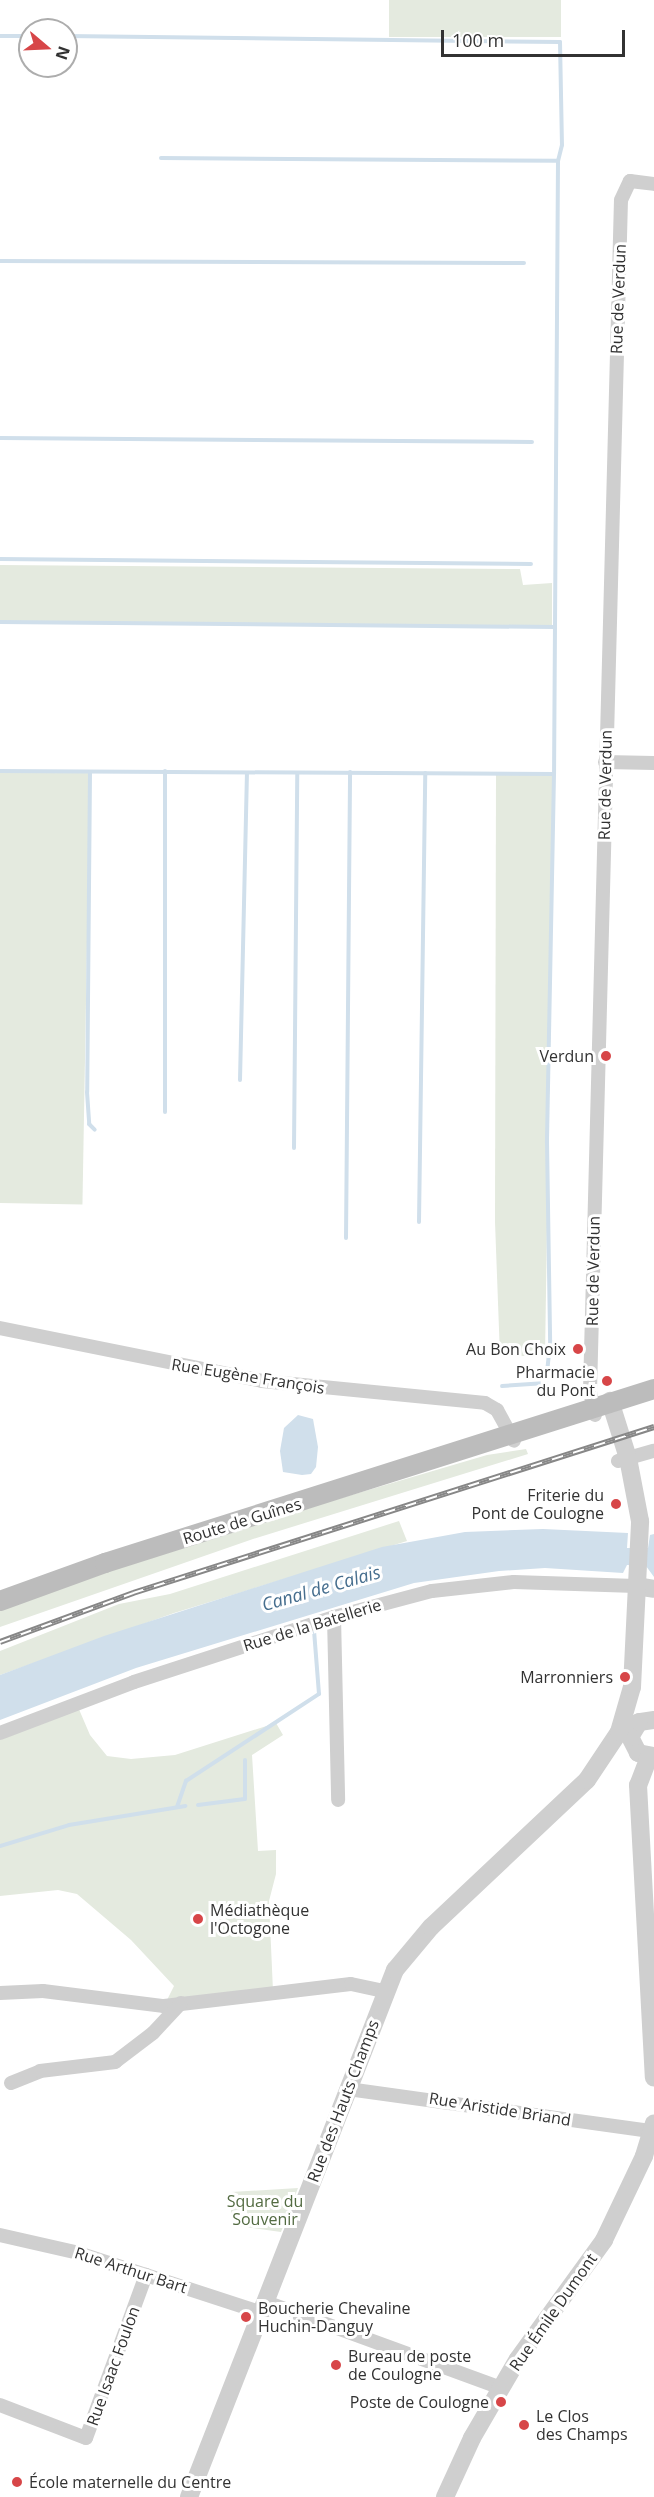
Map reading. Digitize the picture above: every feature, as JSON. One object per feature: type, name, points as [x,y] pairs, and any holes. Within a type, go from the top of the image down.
[{"type":"main road","points":[[603,1409],[654,1389]]},
{"type":"main road","points":[[603,1409],[654,1400]]},
{"type":"main road","name":"Route de Guînes","points":[[0,1601],[105,1563],[603,1409]]},
{"type":"street","name":"Rue de Verdun","points":[[603,1409],[605,762],[621,194],[630,181],[654,184]]},
{"type":"street","points":[[605,762],[654,763]]},
{"type":"street","name":"Rue Eugène François","points":[[0,1328],[262,1381],[484,1403],[497,1410],[512,1438]]},
{"type":"street","name":"Rue des Hauts Champs","points":[[596,1770],[616,1739],[632,1688],[642,1583],[642,1525],[623,1459],[603,1409]]},
{"type":"street","points":[[623,1459],[654,1451]]},
{"type":"street","name":"Rue de la Batellerie","points":[[0,1733],[134,1682],[334,1617],[432,1591],[474,1584],[642,1583]]},
{"type":"street","points":[[334,1617],[338,1800]]},
{"type":"street","points":[[632,1688],[642,1725],[635,1751],[652,1756],[638,1785],[654,2078]]},
{"type":"street","name":"Rue des Hauts Champs","points":[[189,2497],[384,1991],[395,1970],[419,1939],[642,1725]]},
{"type":"street","points":[[0,1993],[43,1991],[164,2006],[351,1984],[384,1991]]},
{"type":"street","points":[[11,2083],[40,2071],[115,2062],[153,2033],[181,2003]]},
{"type":"street","name":"Rue Aristide Briand","points":[[348,2089],[653,2128]]},
{"type":"street","name":"Rue Émile Dumont","points":[[445,2497],[472,2438],[501,2388],[532,2338],[604,2240],[653,2128]]},
{"type":"street","name":"Rue Arthur Bart","points":[[0,2235],[56,2247],[146,2275],[263,2307],[501,2388]]},
{"type":"street","name":"Rue Isaac Foulon","points":[[0,2405],[86,2438],[146,2275]]},
{"type":"green space","points":[[389,0],[561,0],[561,37],[389,37]]},
{"type":"green space","points":[[0,565],[520,569],[523,585],[552,583],[552,628],[0,623]]},
{"type":"green space","points":[[0,771],[90,773],[82,1205],[0,1203]]},
{"type":"green space","points":[[496,774],[554,774],[545,1356],[500,1356],[495,1222]]},
{"type":"green space","points":[[526,1449],[528,1454],[253,1539],[0,1627],[0,1608],[189,1543],[487,1455]]},
{"type":"green space","points":[[399,1521],[407,1541],[174,1613],[0,1675],[0,1651],[119,1604],[170,1594]]},
{"type":"green space","points":[[78,1707],[90,1735],[107,1756],[131,1759],[175,1755],[276,1723],[283,1735],[252,1755],[258,1851],[276,1850],[276,1874],[269,1901],[273,1991],[164,2006],[174,1986],[131,1940],[77,1894],[58,1890],[0,1896],[0,1737]]},
{"type":"green space","name":"Square du Souvenir","points":[[298,2188],[281,2232],[231,2225],[231,2192]]},
{"type":"water","points":[[298,1415],[313,1419],[318,1447],[316,1467],[311,1474],[283,1472],[280,1451],[284,1428]]},
{"type":"water","name":"Canal de Calais","points":[[543,1529],[628,1533],[627,1548],[648,1548],[650,1535],[654,1534],[654,1577],[646,1566],[627,1565],[623,1573],[545,1568],[499,1571],[414,1583],[136,1668],[0,1720],[0,1675],[104,1636],[382,1547],[465,1532]]},
{"type":"waterway","points":[[0,36],[18,36]]},
{"type":"waterway","points":[[78,36],[560,42],[562,145],[558,161]]},
{"type":"waterway","points":[[161,158],[558,161],[554,774]]},
{"type":"waterway","points":[[0,261],[524,263]]},
{"type":"waterway","points":[[0,438],[532,442]]},
{"type":"waterway","points":[[0,559],[531,564]]},
{"type":"waterway","points":[[0,622],[554,627]]},
{"type":"waterway","points":[[0,771],[554,774],[547,1142],[550,1344],[546,1383],[502,1386]]},
{"type":"waterway","points":[[165,771],[165,1112]]},
{"type":"waterway","points":[[90,772],[87,1092],[89,1124],[95,1130]]},
{"type":"waterway","points":[[346,1238],[350,772]]},
{"type":"waterway","points":[[240,1080],[247,773]]},
{"type":"waterway","points":[[419,1222],[425,773]]},
{"type":"waterway","points":[[294,1148],[297,774]]},
{"type":"waterway","points":[[177,1807],[186,1781],[319,1694],[314,1630]]},
{"type":"waterway","points":[[198,1805],[245,1799],[245,1760]]},
{"type":"waterway","points":[[0,1846],[69,1825],[185,1806]]},
{"type":"railway","points":[[0,1642],[133,1593],[654,1427]]},
{"type":"place","name":"Verdun","points":[[606,1056]]},
{"type":"place","name":"Au Bon Choix","points":[[578,1349]]},
{"type":"place","name":"Pharmacie du Pont","points":[[607,1381]]},
{"type":"place","name":"Friterie du Pont de Coulogne","points":[[616,1504]]},
{"type":"place","name":"Marronniers","points":[[625,1677]]},
{"type":"place","name":"Médiathèque l'Octogone","points":[[198,1919]]},
{"type":"place","name":"Boucherie Chevaline Huchin-Danguy","points":[[246,2317]]},
{"type":"place","name":"Bureau de poste de Coulogne","points":[[336,2365]]},
{"type":"place","name":"Poste de Coulogne","points":[[501,2402]]},
{"type":"place","name":"Le Clos des Champs","points":[[524,2425]]},
{"type":"place","name":"École maternelle du Centre","points":[[17,2482]]}]
